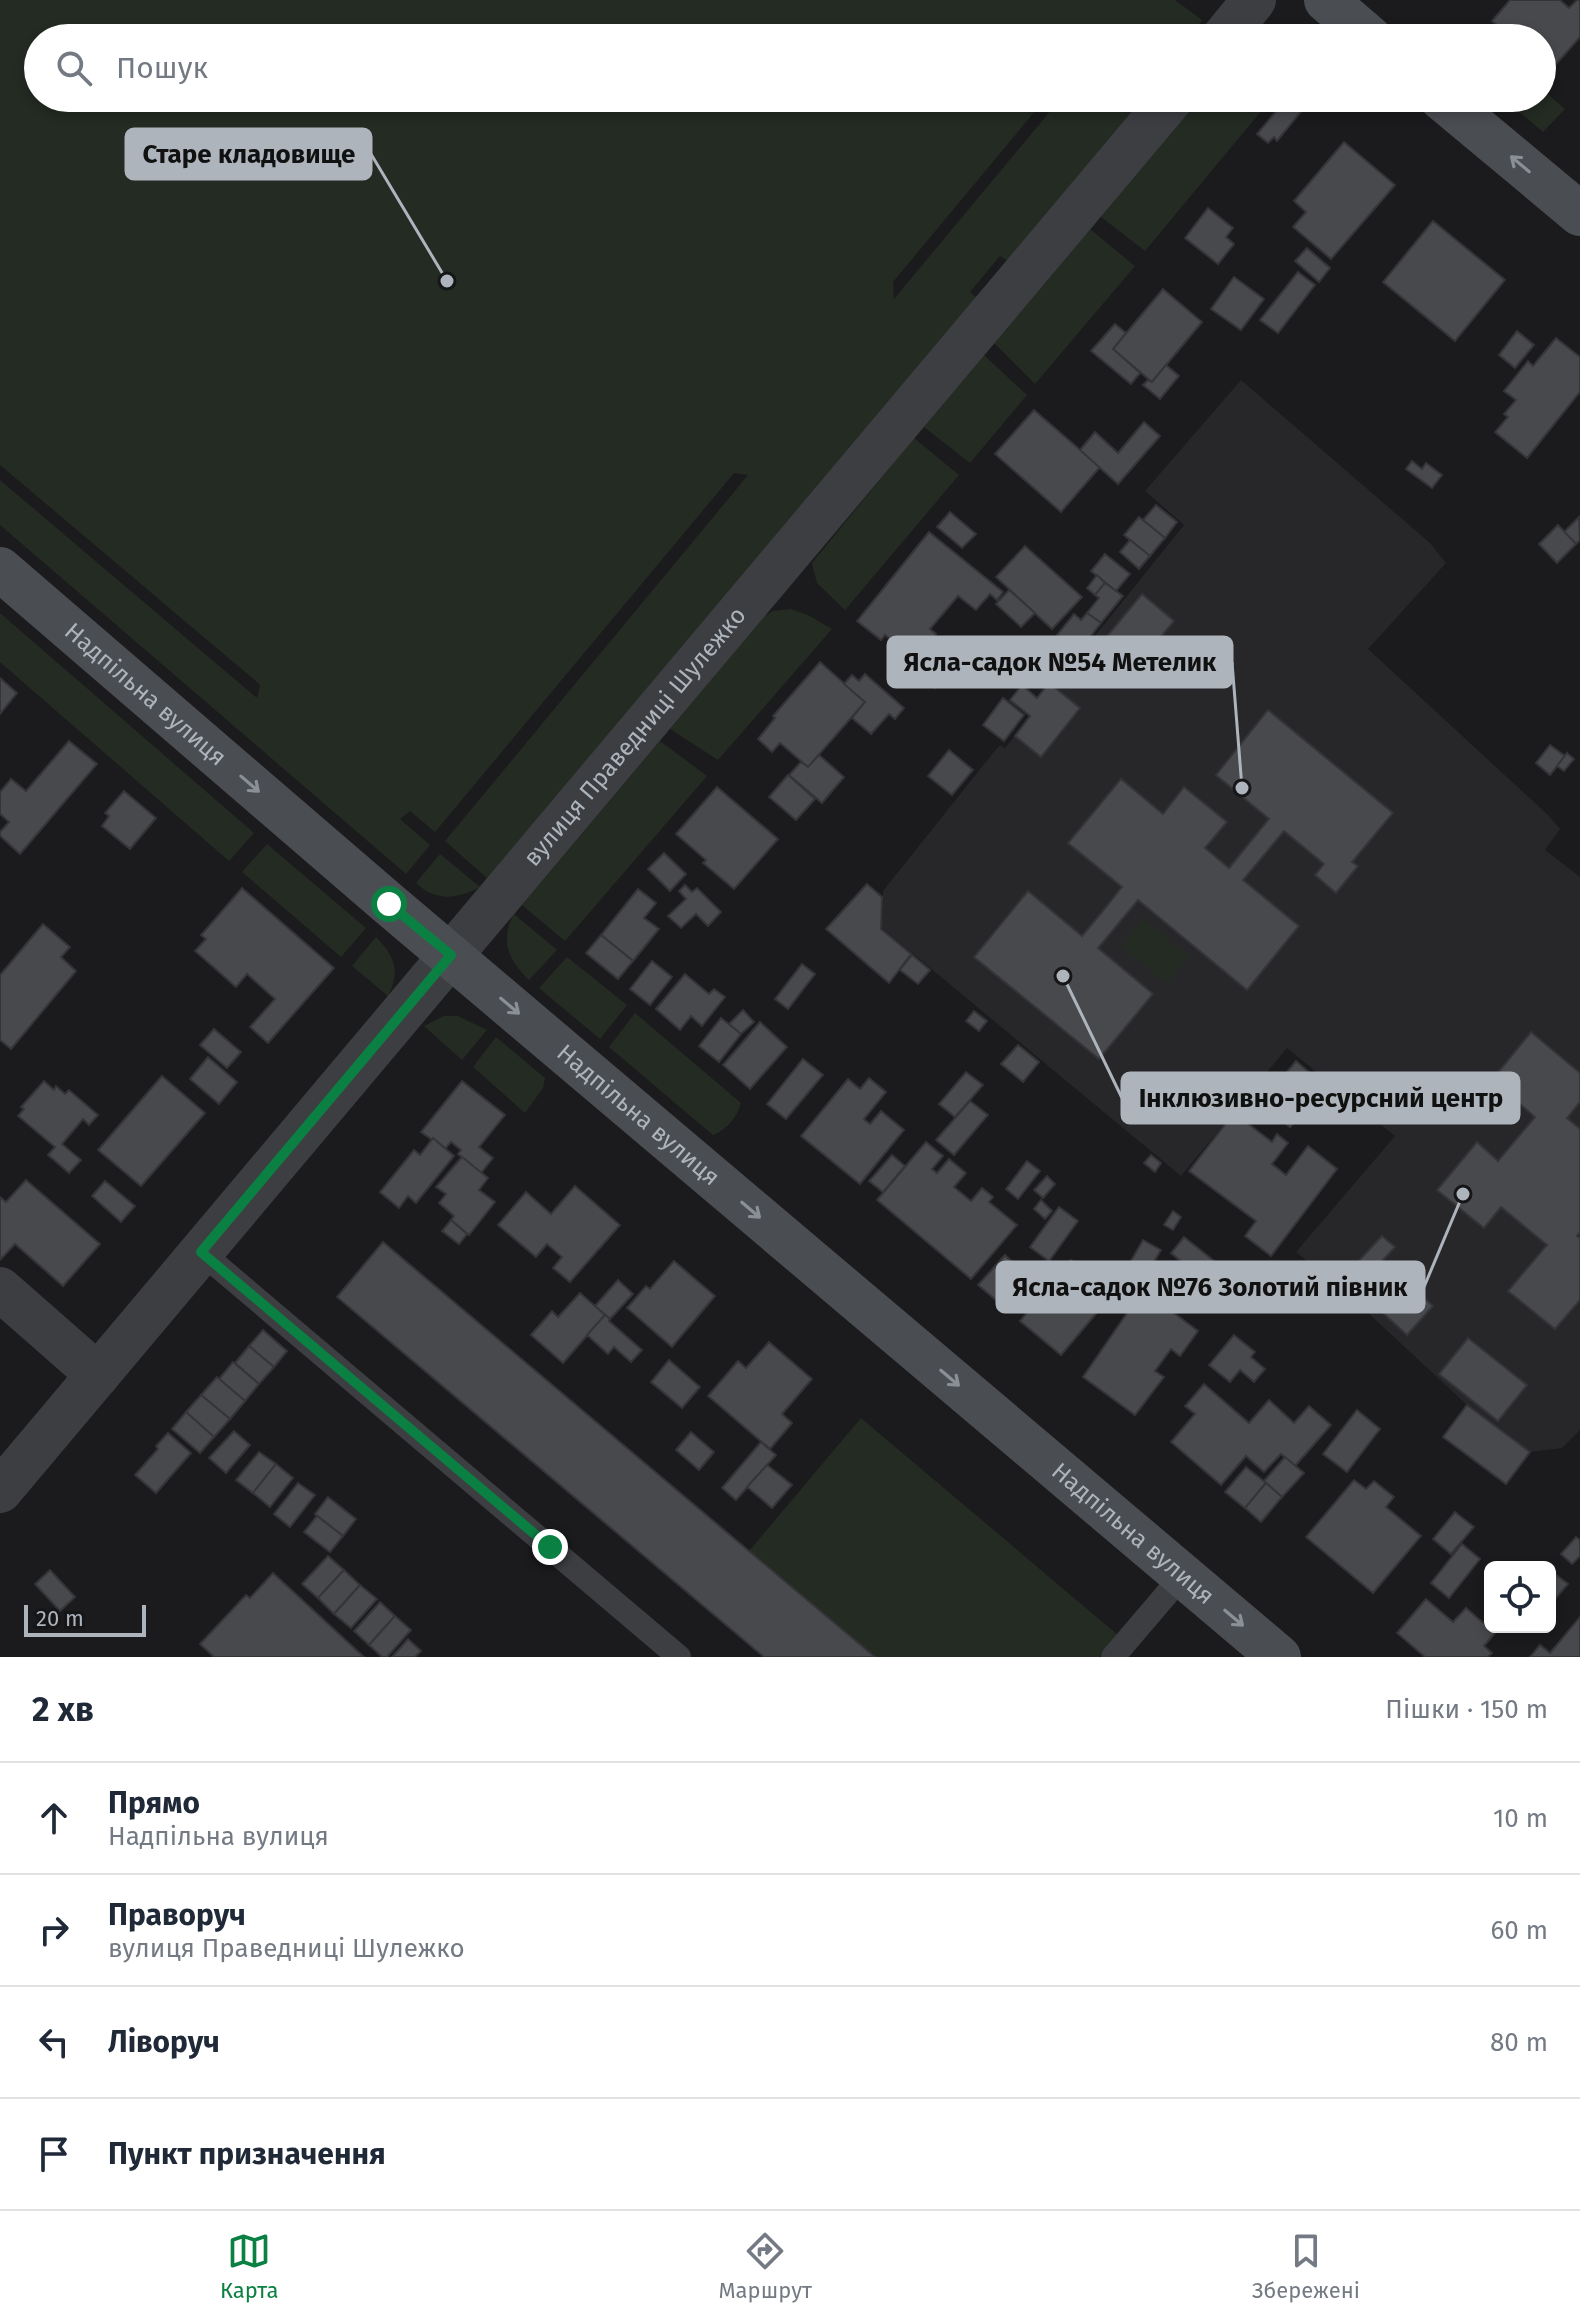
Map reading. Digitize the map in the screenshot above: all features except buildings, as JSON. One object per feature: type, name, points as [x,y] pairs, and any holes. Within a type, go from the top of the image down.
[{"type":"main road","points":[[1326,0],[1354,24]]},
{"type":"main road","points":[[1458,112],[1580,214]]},
{"type":"main road","name":"Надпільна вулиця","points":[[0,569],[1279,1657]]},
{"type":"street","points":[[1234,24],[1254,0]]},
{"type":"street","name":"вулиця Праведниці Шулежко","points":[[0,1491],[1160,112]]},
{"type":"street","points":[[0,1289],[98,1375]]},
{"type":"lane","points":[[201,1252],[679,1657]]},
{"type":"lane","points":[[1113,1657],[1183,1575]]},
{"type":"shaded area","points":[[0,0],[1175,0],[1202,20],[1200,24],[24,24],[24,112],[1034,112],[893,282],[894,299],[1049,112],[1133,112],[1008,261],[1000,256],[970,292],[977,298],[488,879],[445,841],[748,475],[734,473],[435,832],[410,811],[400,819],[430,845],[406,874],[0,525],[0,480],[257,698],[260,685],[257,682],[0,465]]},
{"type":"shaded area","points":[[1556,101],[1565,109],[1543,132],[1519,112],[1556,112]]},
{"type":"shaded area","points":[[1188,112],[1260,112],[1145,251],[1100,216]]},
{"type":"shaded area","points":[[1090,229],[1135,266],[1035,384],[994,343]]},
{"type":"shaded area","points":[[984,355],[1027,395],[970,463],[924,427]]},
{"type":"shaded area","points":[[1241,380],[1430,543],[1446,563],[1368,649],[1547,814],[1560,829],[1545,850],[1580,877],[1580,1430],[1562,1448],[1530,1452],[1467,1405],[1351,1297],[1296,1252],[1395,1136],[1287,1048],[1181,1176],[882,928],[883,891],[993,753],[1000,745],[1005,748],[1184,525],[1145,491]]},
{"type":"shaded area","points":[[914,438],[959,475],[845,610],[817,583],[812,563]]},
{"type":"shaded area","points":[[791,609],[832,629],[718,760],[670,729],[763,617],[773,611]]},
{"type":"shaded area","points":[[0,613],[254,833],[229,861],[0,662]]},
{"type":"shaded area","points":[[660,741],[707,776],[565,941],[522,905]]},
{"type":"shaded area","points":[[267,844],[366,928],[341,957],[242,872]]},
{"type":"shaded area","points":[[440,854],[480,887],[447,897],[423,889],[416,883]]},
{"type":"shaded area","points":[[514,914],[557,950],[529,980],[508,950],[507,933]]},
{"type":"shaded area","points":[[1143,919],[1189,956],[1167,984],[1121,946]]},
{"type":"shaded area","points":[[376,937],[394,964],[394,978],[388,996],[352,966]]},
{"type":"shaded area","points":[[567,957],[627,1005],[600,1039],[539,988]]},
{"type":"shaded area","points":[[635,1013],[741,1103],[734,1118],[723,1130],[713,1135],[609,1047]]},
{"type":"shaded area","points":[[444,1016],[458,1016],[487,1030],[462,1060],[424,1026]]},
{"type":"shaded area","points":[[496,1037],[545,1078],[543,1088],[525,1113],[473,1067]]},
{"type":"shaded area","points":[[861,1418],[1118,1635],[1099,1657],[875,1657],[749,1551]]},
{"type":"place","name":"Старе кладовище","points":[[447,281]]},
{"type":"place","name":"Ясла-садок №54 Метелик","points":[[1242,788]]},
{"type":"place","name":"Інклюзивно-ресурсний центр","points":[[1063,976]]},
{"type":"place","name":"Ясла-садок №76 Золотий півник","points":[[1463,1194]]},
{"type":"route","points":[[389,904],[451,955],[201,1252],[550,1547]]}]
